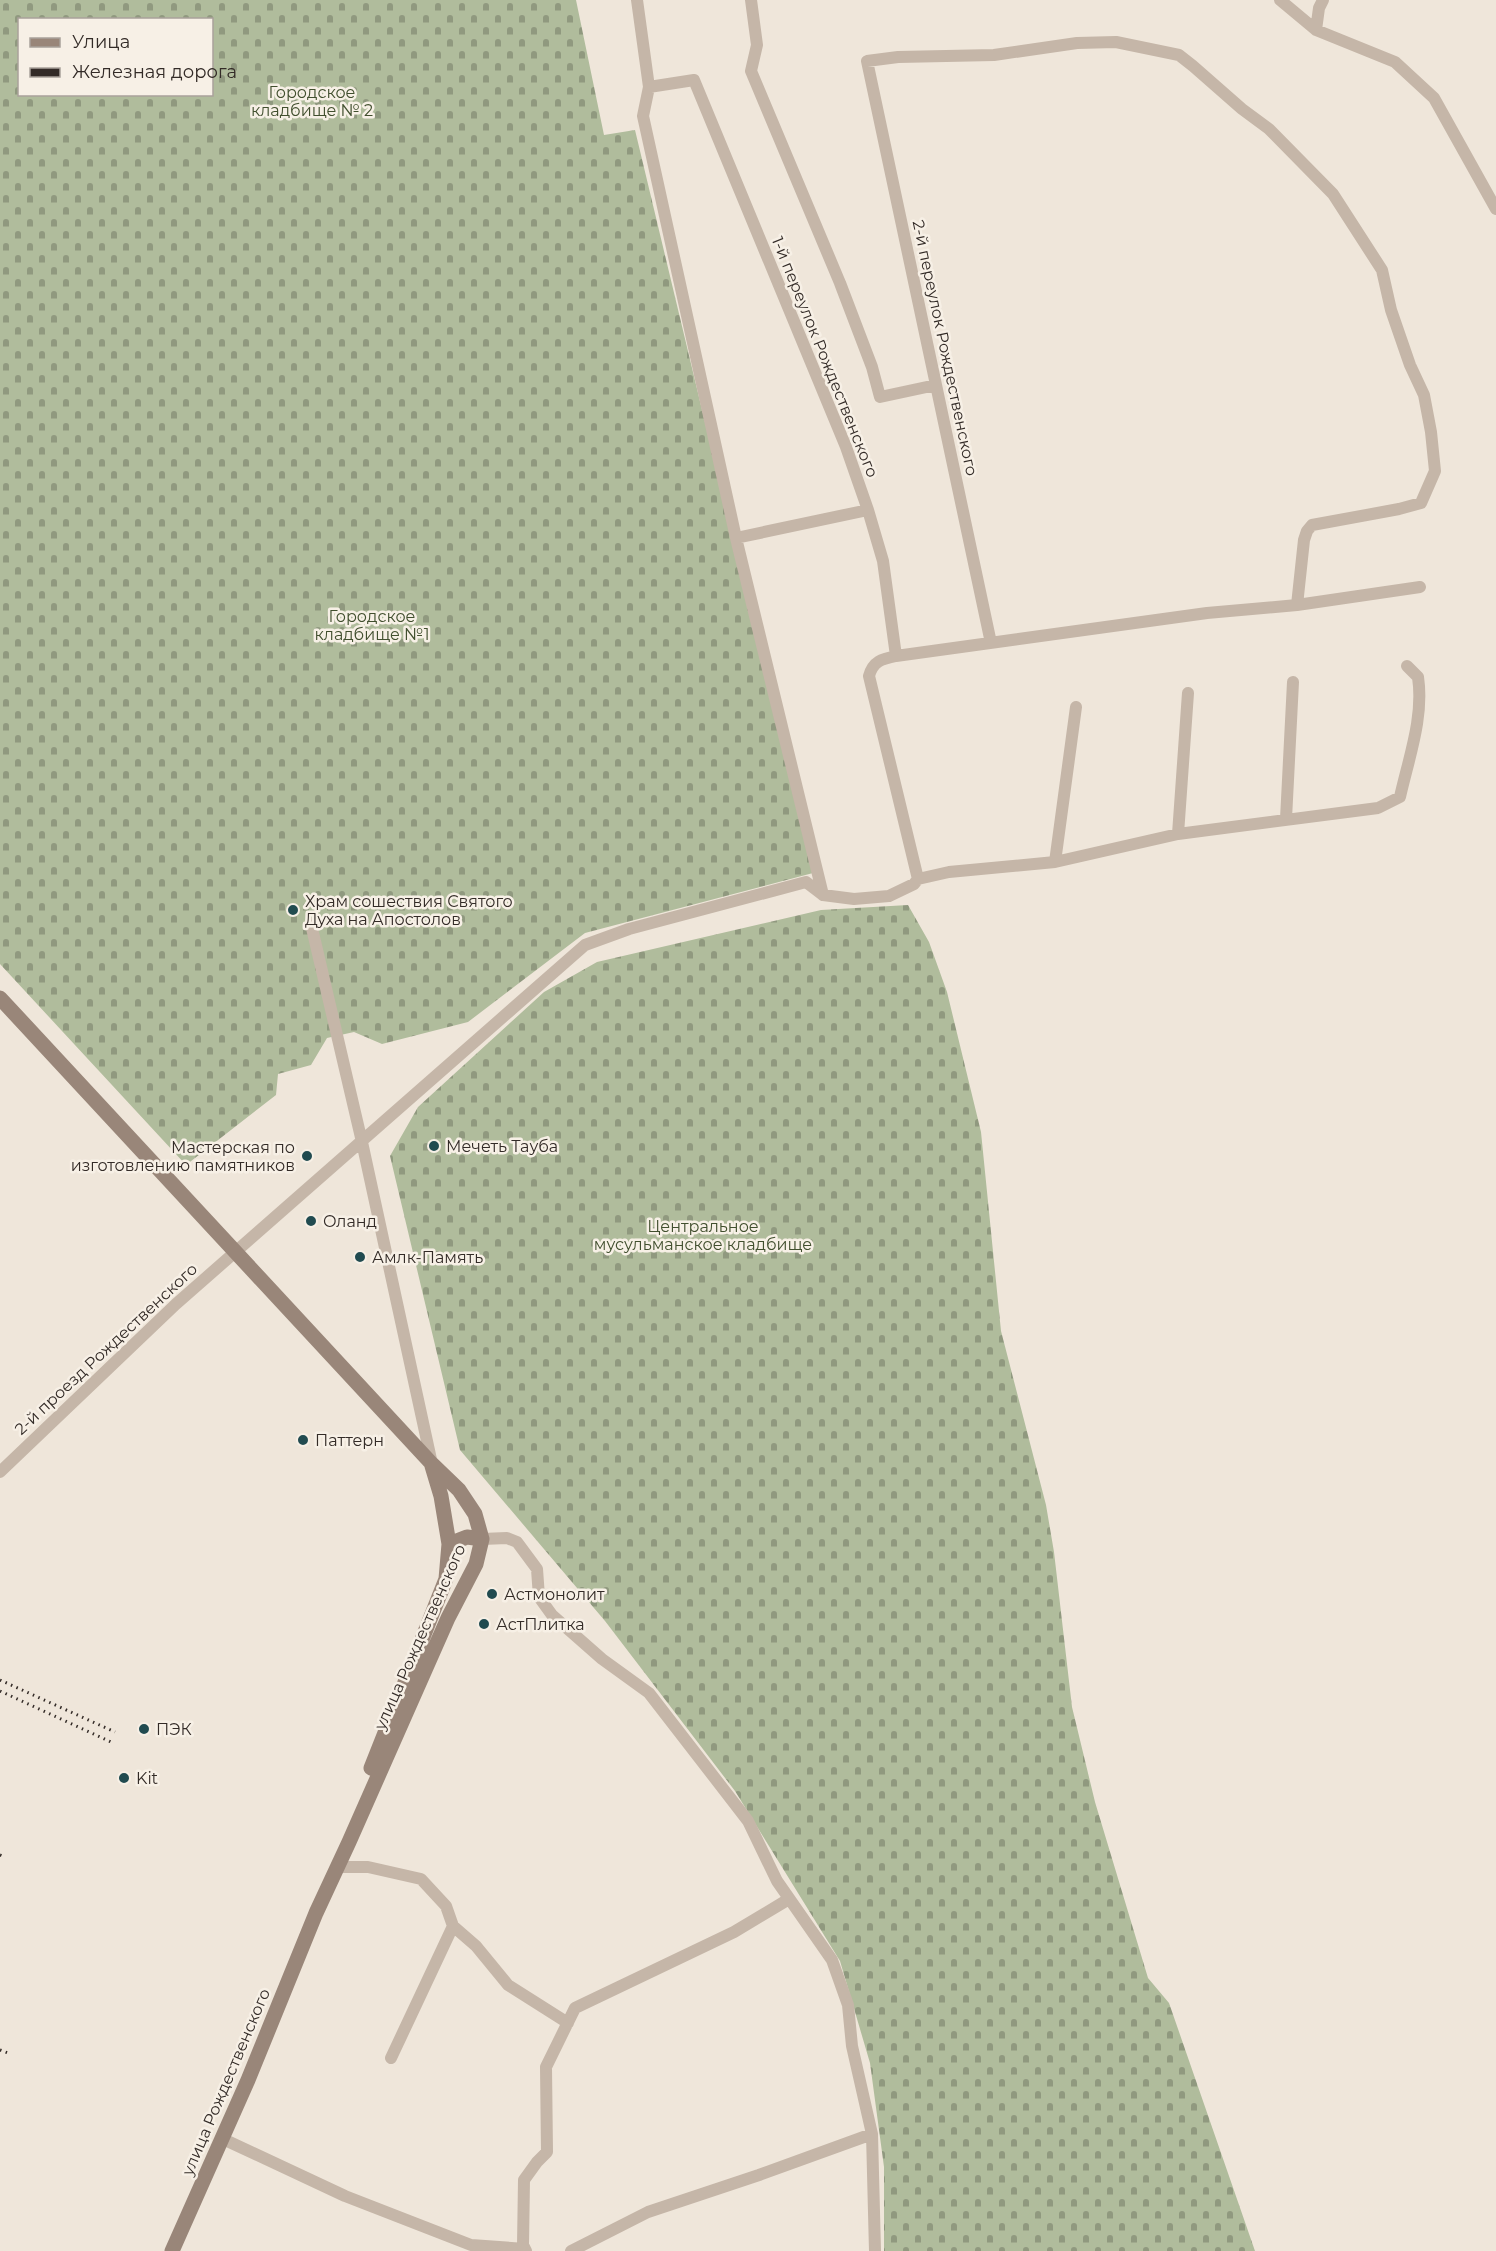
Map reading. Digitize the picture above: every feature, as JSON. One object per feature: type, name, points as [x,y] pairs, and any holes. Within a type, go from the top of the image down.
[{"type":"main road","name":"улица Рождественского","points":[[0,998],[432,1464],[459,1490],[475,1514],[482,1539],[476,1564],[448,1618],[316,1913],[222,2139],[172,2251]]},
{"type":"main road","points":[[432,1464],[441,1496],[449,1552],[454,1567],[463,1568],[476,1564]]},
{"type":"main road","points":[[316,1913],[446,1579],[449,1552],[467,1537],[482,1539]]},
{"type":"street","points":[[638,0],[649,87],[643,116],[736,538],[823,896],[854,899],[889,896],[914,884],[918,879],[949,872],[1055,862],[1178,834],[1378,808],[1391,803],[1400,797],[1419,719],[1421,695],[1419,677],[1407,666]]},
{"type":"street","points":[[751,0],[757,45],[751,71],[873,367],[880,398],[936,385]]},
{"type":"street","points":[[1281,0],[1316,30],[1395,62],[1434,98],[1496,209]]},
{"type":"street","points":[[1316,30],[1319,8],[1323,0]]},
{"type":"street","name":"2-й переулок Рождественского","points":[[991,643],[867,61],[898,57],[993,55],[1077,43],[1116,42],[1179,55],[1269,129],[1333,194],[1382,270],[1398,332],[1424,395],[1435,471],[1421,503],[1312,525],[1304,540],[1297,605]]},
{"type":"street","name":"1-й переулок Рождественского","points":[[649,87],[694,80],[841,436],[868,510],[883,561],[896,656]]},
{"type":"street","points":[[736,538],[868,510]]},
{"type":"street","points":[[918,879],[869,676],[872,666],[880,660],[1207,613],[1297,605],[1419,587]]},
{"type":"street","points":[[1286,819],[1293,682]]},
{"type":"street","points":[[1178,834],[1188,693]]},
{"type":"street","points":[[1055,862],[1077,707]]},
{"type":"street","name":"2-й проезд Рождественского","points":[[0,1472],[176,1304],[585,945],[628,929],[806,882],[823,896]]},
{"type":"street","points":[[311,924],[362,1142],[432,1464]]},
{"type":"street","points":[[482,1539],[507,1538],[517,1542],[537,1569],[539,1598],[552,1615],[602,1659],[649,1693],[748,1821],[777,1881],[832,1960],[848,2005],[852,2046],[872,2134],[875,2251]]},
{"type":"street","points":[[337,1867],[368,1867],[422,1879],[446,1906],[453,1926],[476,1946],[508,1986],[568,2023]]},
{"type":"street","points":[[526,2250],[523,2245],[524,2180],[547,2152],[546,2067],[575,2008],[734,1932],[789,1899]]},
{"type":"street","points":[[391,2058],[453,1926]]},
{"type":"street","points":[[570,2251],[648,2212],[872,2134]]},
{"type":"street","points":[[222,2139],[345,2196],[471,2245],[526,2250]]},
{"type":"green space","name":"Городское кладбище №1","points":[[0,0],[576,0],[604,135],[635,130],[813,873],[585,933],[468,1022],[382,1044],[354,1032],[327,1038],[311,1065],[278,1074],[276,1095],[186,1165],[0,964]]},
{"type":"green space","name":"Центральное мусульманское кладбище","points":[[908,905],[929,942],[947,992],[981,1132],[1001,1331],[1046,1505],[1054,1552],[1072,1707],[1095,1802],[1148,1978],[1169,2003],[1255,2251],[884,2251],[884,2167],[870,2063],[840,1961],[735,1791],[605,1621],[460,1450],[390,1156],[418,1107],[544,992],[597,962],[821,910]]},
{"type":"railway","points":[[0,1680],[115,1732]]},
{"type":"railway","points":[[0,1691],[111,1742]]},
{"type":"railway","points":[[0,1855],[5,1857]]},
{"type":"railway","points":[[0,2050],[8,2053]]},
{"type":"place","name":"Храм сошествия Святого Духа на Апостолов","points":[[293,910]]},
{"type":"place","name":"Мечеть Тауба","points":[[434,1146]]},
{"type":"place","name":"Мастерская по изготовлению памятников","points":[[307,1156]]},
{"type":"place","name":"Оланд","points":[[311,1221]]},
{"type":"place","name":"Амлк-Память","points":[[360,1257]]},
{"type":"place","name":"Паттерн","points":[[303,1440]]},
{"type":"place","name":"Астмонолит","points":[[492,1594]]},
{"type":"place","name":"АстПлитка","points":[[484,1624]]},
{"type":"place","name":"ПЭК","points":[[144,1729]]},
{"type":"place","name":"Kit","points":[[124,1778]]},
{"type":"park label","name":"Городское кладбище № 2","points":[[312,101]]}]
